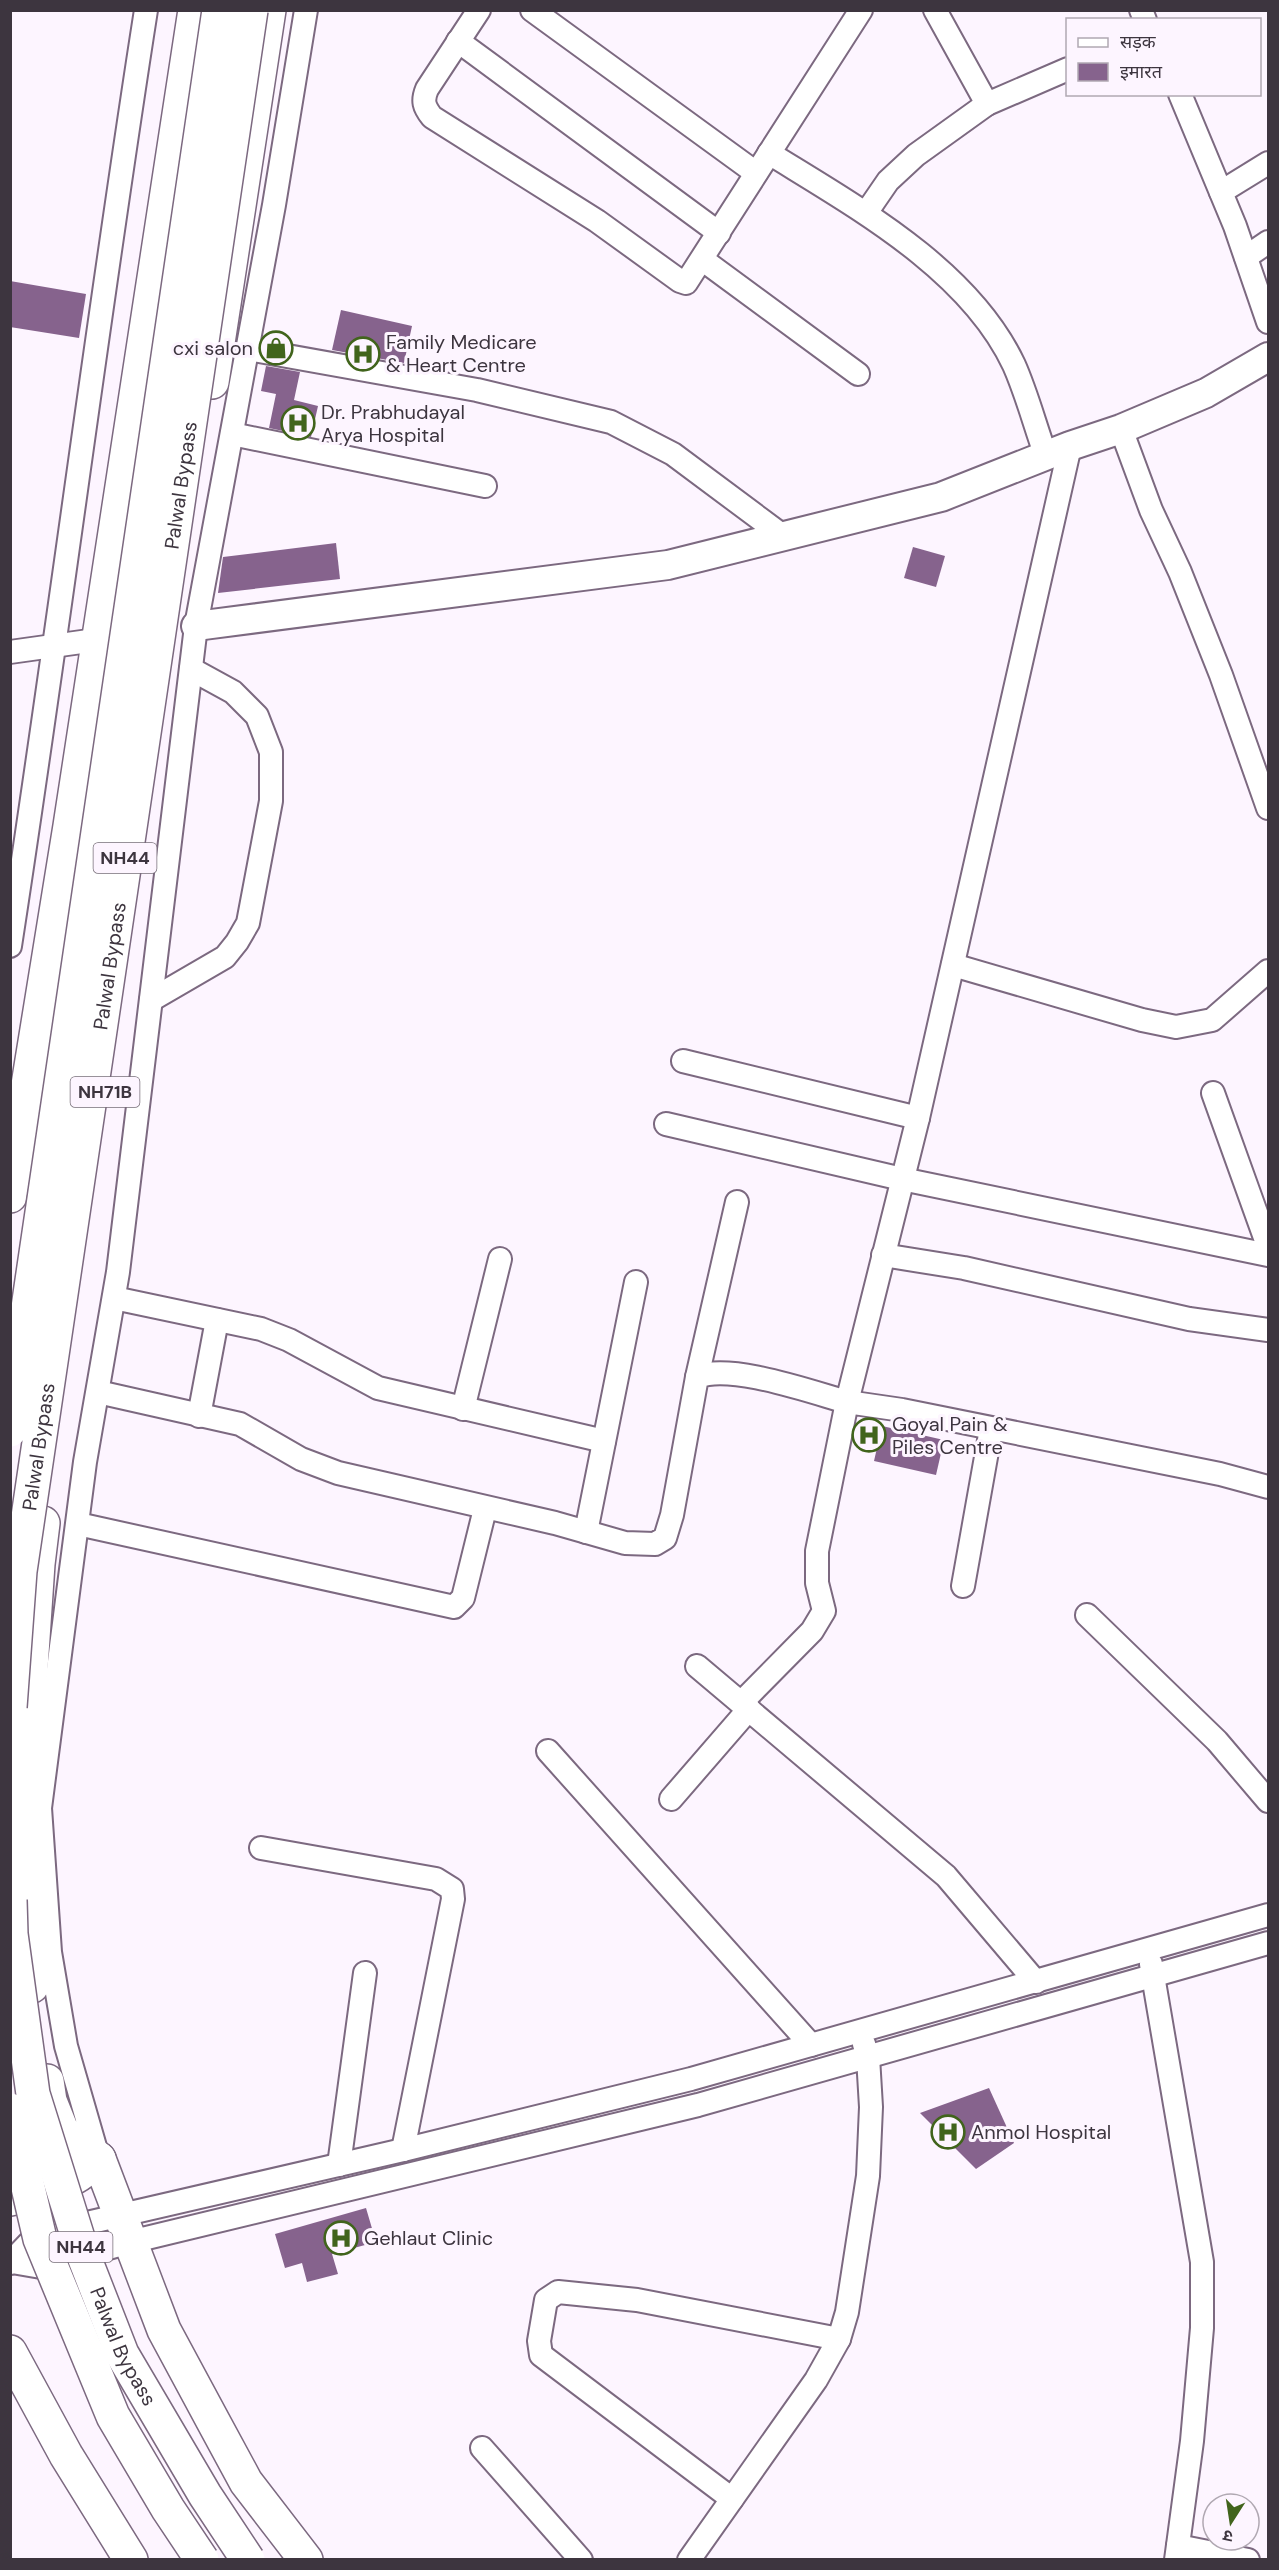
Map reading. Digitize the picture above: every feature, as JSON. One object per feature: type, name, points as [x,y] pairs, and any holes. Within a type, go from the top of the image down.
[{"type":"highway","points":[[10,1196],[99,640],[195,10]]},
{"type":"highway","name":"Palwal Bypass","points":[[10,1430],[219,10]]},
{"type":"highway","name":"Palwal Bypass","points":[[10,1707],[20,1570],[176,629],[251,10]]},
{"type":"highway","name":"NH71B","points":[[99,2159],[62,2131],[50,2101],[32,1982],[22,1802],[38,1564],[269,10]]},
{"type":"highway","name":"Palwal Bypass","points":[[10,1900],[11,1934],[33,2094],[79,2240],[122,2354],[205,2495],[248,2559]]},
{"type":"highway","name":"Palwal Bypass","points":[[10,2110],[40,2239],[113,2416],[168,2509],[202,2559]]},
{"type":"highway","points":[[10,2199],[47,2193],[79,2176],[99,2159],[164,2330],[241,2472],[306,2559]]},
{"type":"highway","points":[[10,2352],[66,2455],[130,2559]]},
{"type":"main road","points":[[176,629],[668,565],[941,497],[1121,429],[1206,393],[1269,357]]},
{"type":"street","points":[[10,946],[56,647],[120,177],[146,10]]},
{"type":"street","points":[[99,2159],[66,2046],[50,1952],[40,1808],[78,1524],[114,1298],[191,669],[176,629],[232,434],[306,10]]},
{"type":"street","points":[[479,10],[423,98],[426,110],[432,117],[597,221],[680,282],[688,283],[861,10]]},
{"type":"street","points":[[532,10],[756,173]]},
{"type":"street","points":[[935,10],[987,104]]},
{"type":"street","points":[[458,41],[719,233]]},
{"type":"street","points":[[866,213],[888,181],[916,155],[987,104],[1066,70]]},
{"type":"street","points":[[1180,96],[1221,192],[1269,322]]},
{"type":"street","points":[[671,1799],[745,1706],[812,1631],[824,1611],[817,1583],[817,1551],[848,1402],[953,965],[1058,451],[1014,366],[985,321],[963,293],[939,270],[866,213],[769,153]]},
{"type":"street","points":[[1221,192],[1269,163]]},
{"type":"street","points":[[1246,257],[1269,243]]},
{"type":"street","points":[[703,260],[858,374]]},
{"type":"street","points":[[248,349],[477,390],[611,422],[673,454],[783,536]]},
{"type":"street","points":[[1121,429],[1151,510],[1180,572],[1221,675],[1269,807]]},
{"type":"street","points":[[232,434],[484,486]]},
{"type":"street","points":[[10,652],[176,629]]},
{"type":"street","points":[[151,999],[225,957],[237,942],[248,923],[272,801],[271,752],[257,716],[233,692],[191,669]]},
{"type":"street","points":[[953,965],[1142,1020],[1176,1027],[1212,1020],[1269,971]]},
{"type":"street","points":[[683,1061],[918,1118]]},
{"type":"street","points":[[1213,1093],[1269,1246]]},
{"type":"street","points":[[666,1124],[902,1179],[1269,1255]]},
{"type":"street","points":[[98,1392],[240,1424],[301,1459],[338,1473],[625,1543],[655,1544],[665,1538],[683,1468],[697,1377],[737,1202]]},
{"type":"street","points":[[883,1255],[964,1268],[1189,1319],[1269,1330]]},
{"type":"street","points":[[463,1409],[500,1260]]},
{"type":"street","points":[[586,1532],[636,1282]]},
{"type":"street","points":[[114,1298],[261,1329],[289,1340],[378,1388],[604,1442]]},
{"type":"street","points":[[199,1416],[217,1320]]},
{"type":"street","points":[[697,1377],[712,1372],[733,1374],[848,1402],[1220,1474],[1269,1487]]},
{"type":"street","points":[[963,1586],[991,1429]]},
{"type":"street","points":[[78,1524],[454,1607],[463,1598],[485,1509]]},
{"type":"street","points":[[1087,1615],[1217,1741],[1269,1801]]},
{"type":"street","points":[[697,1666],[946,1876],[1036,1982]]},
{"type":"street","points":[[548,1751],[811,2046]]},
{"type":"street","points":[[261,1848],[436,1879],[452,1889],[453,1899],[403,2150]]},
{"type":"street","points":[[11,2263],[30,2242],[79,2240],[339,2166],[691,2079],[1269,1915]]},
{"type":"street","points":[[124,2228],[698,2105],[1269,1943]]},
{"type":"street","points":[[1147,1950],[1155,1976],[1202,2262],[1202,2328],[1192,2441],[1177,2553],[1248,2559]]},
{"type":"street","points":[[339,2166],[365,1973]]},
{"type":"street","points":[[689,2559],[816,2380],[839,2339],[847,2312],[868,2176],[871,2107],[868,2057],[861,2031]]},
{"type":"street","points":[[732,2499],[541,2355],[538,2341],[546,2300],[558,2292],[637,2300],[839,2339]]},
{"type":"street","points":[[482,2448],[581,2559]]},
{"type":"building","points":[[10,281],[86,294],[79,338],[10,327]]},
{"type":"building","points":[[341,310],[412,326],[404,363],[332,350]]},
{"type":"building","points":[[266,366],[300,372],[294,400],[318,406],[311,437],[269,428],[276,394],[261,391]]},
{"type":"building","points":[[336,543],[340,579],[218,593],[223,557]]},
{"type":"building","points":[[913,547],[945,556],[936,587],[904,578]]},
{"type":"building","points":[[882,1426],[944,1440],[936,1475],[874,1461]]},
{"type":"building","points":[[989,2088],[1014,2143],[976,2169],[920,2113]]},
{"type":"building","points":[[366,2208],[376,2242],[332,2254],[338,2274],[307,2282],[302,2263],[285,2268],[275,2234]]},
{"type":"place","name":"cxi salon","points":[[276,348]]},
{"type":"place","name":"Family Medicare & Heart Centre","points":[[363,354]]},
{"type":"place","name":"Dr. Prabhudayal Arya Hospital","points":[[298,423]]},
{"type":"place","name":"Goyal Pain & Piles Centre","points":[[869,1435]]},
{"type":"place","name":"Anmol Hospital","points":[[948,2132]]},
{"type":"place","name":"Gehlaut Clinic","points":[[341,2238]]}]
